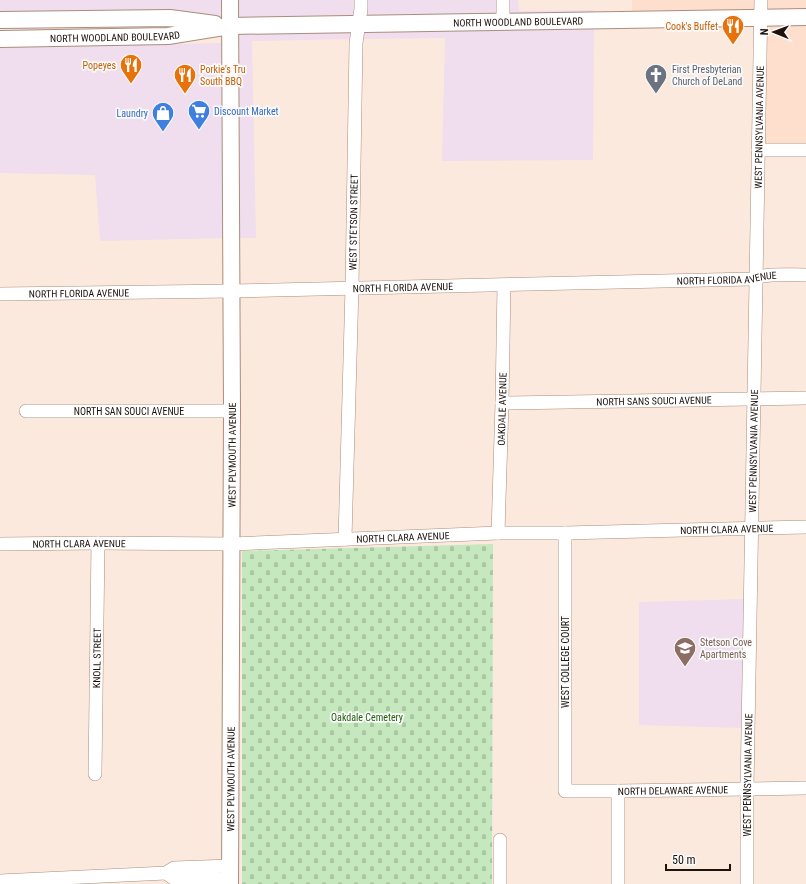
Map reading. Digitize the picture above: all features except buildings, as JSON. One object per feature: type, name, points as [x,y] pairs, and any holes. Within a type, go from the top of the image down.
[{"type":"main road","name":"WEST PLYMOUTH AVENUE","points":[[230,0],[232,291],[230,876]]},
{"type":"main road","name":"NORTH WOODLAND BOULEVARD","points":[[0,39],[168,36],[230,26],[806,17]]},
{"type":"main road","name":"NORTH WOODLAND BOULEVARD","points":[[0,20],[170,18],[230,26]]},
{"type":"street","name":"WEST STETSON STREET","points":[[345,539],[352,287],[356,43],[361,0]]},
{"type":"street","points":[[503,0],[503,21]]},
{"type":"street","name":"WEST PENNSYLVANIA AVENUE","points":[[747,884],[747,788],[761,0]]},
{"type":"street","points":[[758,150],[806,150]]},
{"type":"street","name":"NORTH FLORIDA AVENUE","points":[[0,294],[504,285],[751,279],[756,277],[806,275]]},
{"type":"street","name":"OAKDALE AVENUE","points":[[498,533],[504,285]]},
{"type":"street","name":"NORTH SANS SOUCI AVENUE","points":[[502,403],[806,398]]},
{"type":"street","name":"NORTH SAN SOUCI AVENUE","points":[[26,412],[232,412]]},
{"type":"street","name":"NORTH CLARA AVENUE","points":[[0,544],[232,544],[498,533],[565,533],[806,527]]},
{"type":"street","name":"WEST COLLEGE COURT","points":[[565,533],[565,791]]},
{"type":"street","name":"KNOLL STREET","points":[[95,774],[98,543]]},
{"type":"street","name":"NORTH DELAWARE AVENUE","points":[[565,791],[806,788]]},
{"type":"street","points":[[618,791],[618,884]]},
{"type":"street","points":[[500,840],[500,884]]},
{"type":"street","points":[[0,881],[166,873],[174,868],[230,876]]},
{"type":"shaded area","points":[[0,0],[225,0],[225,21],[219,20],[218,16],[0,16]]},
{"type":"shaded area","points":[[235,0],[356,0],[354,20],[235,22]]},
{"type":"shaded area","points":[[366,0],[498,0],[498,17],[364,20]]},
{"type":"shaded area","points":[[508,0],[518,0],[519,11],[594,10],[594,16],[508,17]]},
{"type":"shaded area","points":[[632,0],[806,0],[806,150],[758,150],[760,18],[632,19]]},
{"type":"shaded area","points":[[594,24],[593,160],[442,161],[445,38],[362,39],[363,29]]},
{"type":"shaded area","points":[[353,29],[352,39],[252,41],[256,238],[236,238],[235,31]]},
{"type":"shaded area","points":[[225,32],[226,238],[100,241],[95,175],[0,173],[0,47],[221,43],[220,33]]},
{"type":"shaded area","points":[[746,599],[743,728],[639,725],[639,602]]},
{"type":"green space","name":"Oakdale Cemetery","points":[[493,544],[492,884],[242,884],[242,551]]},
{"type":"place","name":"Cook's Buffet","points":[[733,46]]},
{"type":"place","name":"Popeyes","points":[[131,84]]},
{"type":"place","name":"Porkie's Tru South BBQ","points":[[185,94]]},
{"type":"place","name":"First Presbyterian Church of DeLand","points":[[656,94]]},
{"type":"place","name":"Discount Market","points":[[199,130]]},
{"type":"place","name":"Laundry","points":[[163,132]]},
{"type":"place","name":"Stetson Cove Apartments","points":[[685,668]]}]
